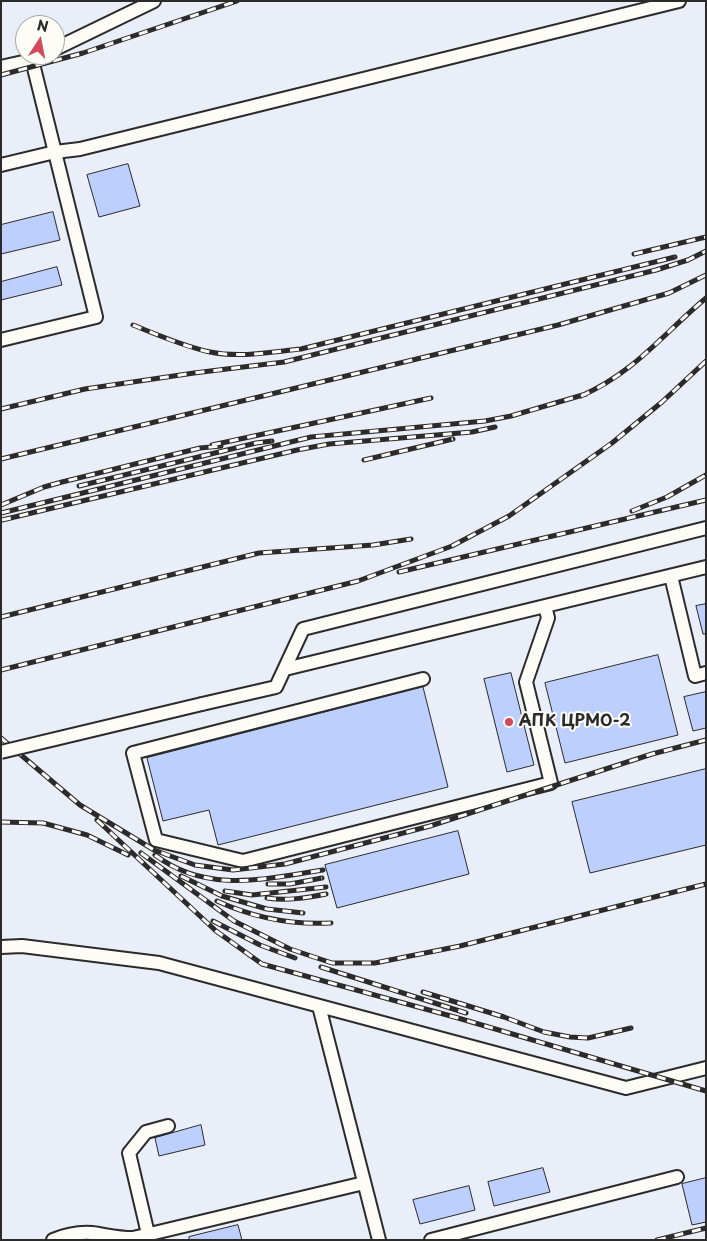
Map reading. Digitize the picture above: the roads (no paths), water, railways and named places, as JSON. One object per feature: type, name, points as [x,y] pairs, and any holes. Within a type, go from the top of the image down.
[{"type":"lane","points":[[65,44],[154,1]]},
{"type":"lane","points":[[1,165],[55,152],[80,149],[679,1]]},
{"type":"lane","points":[[1,67],[15,63]]},
{"type":"lane","points":[[1,340],[96,317],[55,152],[39,65]]},
{"type":"lane","points":[[1,752],[276,687],[303,628],[706,528]]},
{"type":"lane","points":[[284,669],[706,567]]},
{"type":"lane","points":[[671,576],[695,676],[706,673]]},
{"type":"lane","points":[[423,680],[133,753],[156,840],[243,861],[551,783],[526,682],[548,618],[545,606]]},
{"type":"lane","points":[[1,947],[22,946],[159,963],[626,1088],[706,1068]]},
{"type":"lane","points":[[319,1006],[379,1240]]},
{"type":"lane","points":[[148,1234],[129,1153],[146,1132],[168,1126]]},
{"type":"lane","points":[[431,1240],[677,1177]]},
{"type":"lane","points":[[53,1240],[66,1235],[91,1233],[116,1238],[132,1238],[364,1183]]},
{"type":"railway","points":[[1,75],[83,53],[237,1]]},
{"type":"railway","points":[[634,254],[706,237]]},
{"type":"railway","points":[[1,409],[85,389],[284,362],[656,270],[688,260],[706,251]]},
{"type":"railway","points":[[133,325],[190,347],[221,354],[256,354],[301,349],[675,257]]},
{"type":"railway","points":[[1,459],[558,325],[669,293],[706,275]]},
{"type":"railway","points":[[581,396],[600,387],[633,364],[706,298]]},
{"type":"railway","points":[[1,670],[358,581],[452,546],[509,516],[612,443],[662,402],[706,361]]},
{"type":"railway","points":[[1,513],[311,437],[485,421],[511,416],[586,394]]},
{"type":"railway","points":[[212,445],[431,398]]},
{"type":"railway","points":[[2,520],[297,450],[329,444],[472,432],[495,427]]},
{"type":"railway","points":[[364,460],[453,439]]},
{"type":"railway","points":[[79,486],[256,443],[272,441]]},
{"type":"railway","points":[[1,505],[44,487],[62,482],[200,448],[221,446]]},
{"type":"railway","points":[[632,511],[667,497],[706,475]]},
{"type":"railway","points":[[399,572],[706,500]]},
{"type":"railway","points":[[1,617],[259,553],[373,545],[411,539]]},
{"type":"railway","points":[[1,738],[80,805],[154,850],[195,865],[233,870],[285,864],[430,826],[652,754],[706,740]]},
{"type":"railway","points":[[97,820],[216,931],[262,964],[458,1018],[706,1091]]},
{"type":"railway","points":[[1,822],[43,823],[87,835],[128,855]]},
{"type":"railway","points":[[141,853],[234,921],[290,949],[332,963],[375,963],[460,946],[706,884]]},
{"type":"railway","points":[[155,855],[175,867],[195,875],[236,881],[323,870]]},
{"type":"railway","points":[[181,876],[222,896],[267,909],[303,913]]},
{"type":"railway","points":[[268,884],[290,884],[322,878]]},
{"type":"railway","points":[[225,891],[252,895],[326,887]]},
{"type":"railway","points":[[267,898],[296,899],[326,894]]},
{"type":"railway","points":[[217,901],[245,912],[273,919],[302,923],[331,923]]},
{"type":"railway","points":[[213,921],[260,945],[295,958]]},
{"type":"railway","points":[[321,967],[466,1013]]},
{"type":"railway","points":[[423,992],[504,1017],[544,1032],[570,1037],[588,1038],[631,1028]]},
{"type":"railway","points":[[657,1240],[706,1228]]},
{"type":"place","name":"АПК ЦРМО-2","points":[[509,722]]}]
